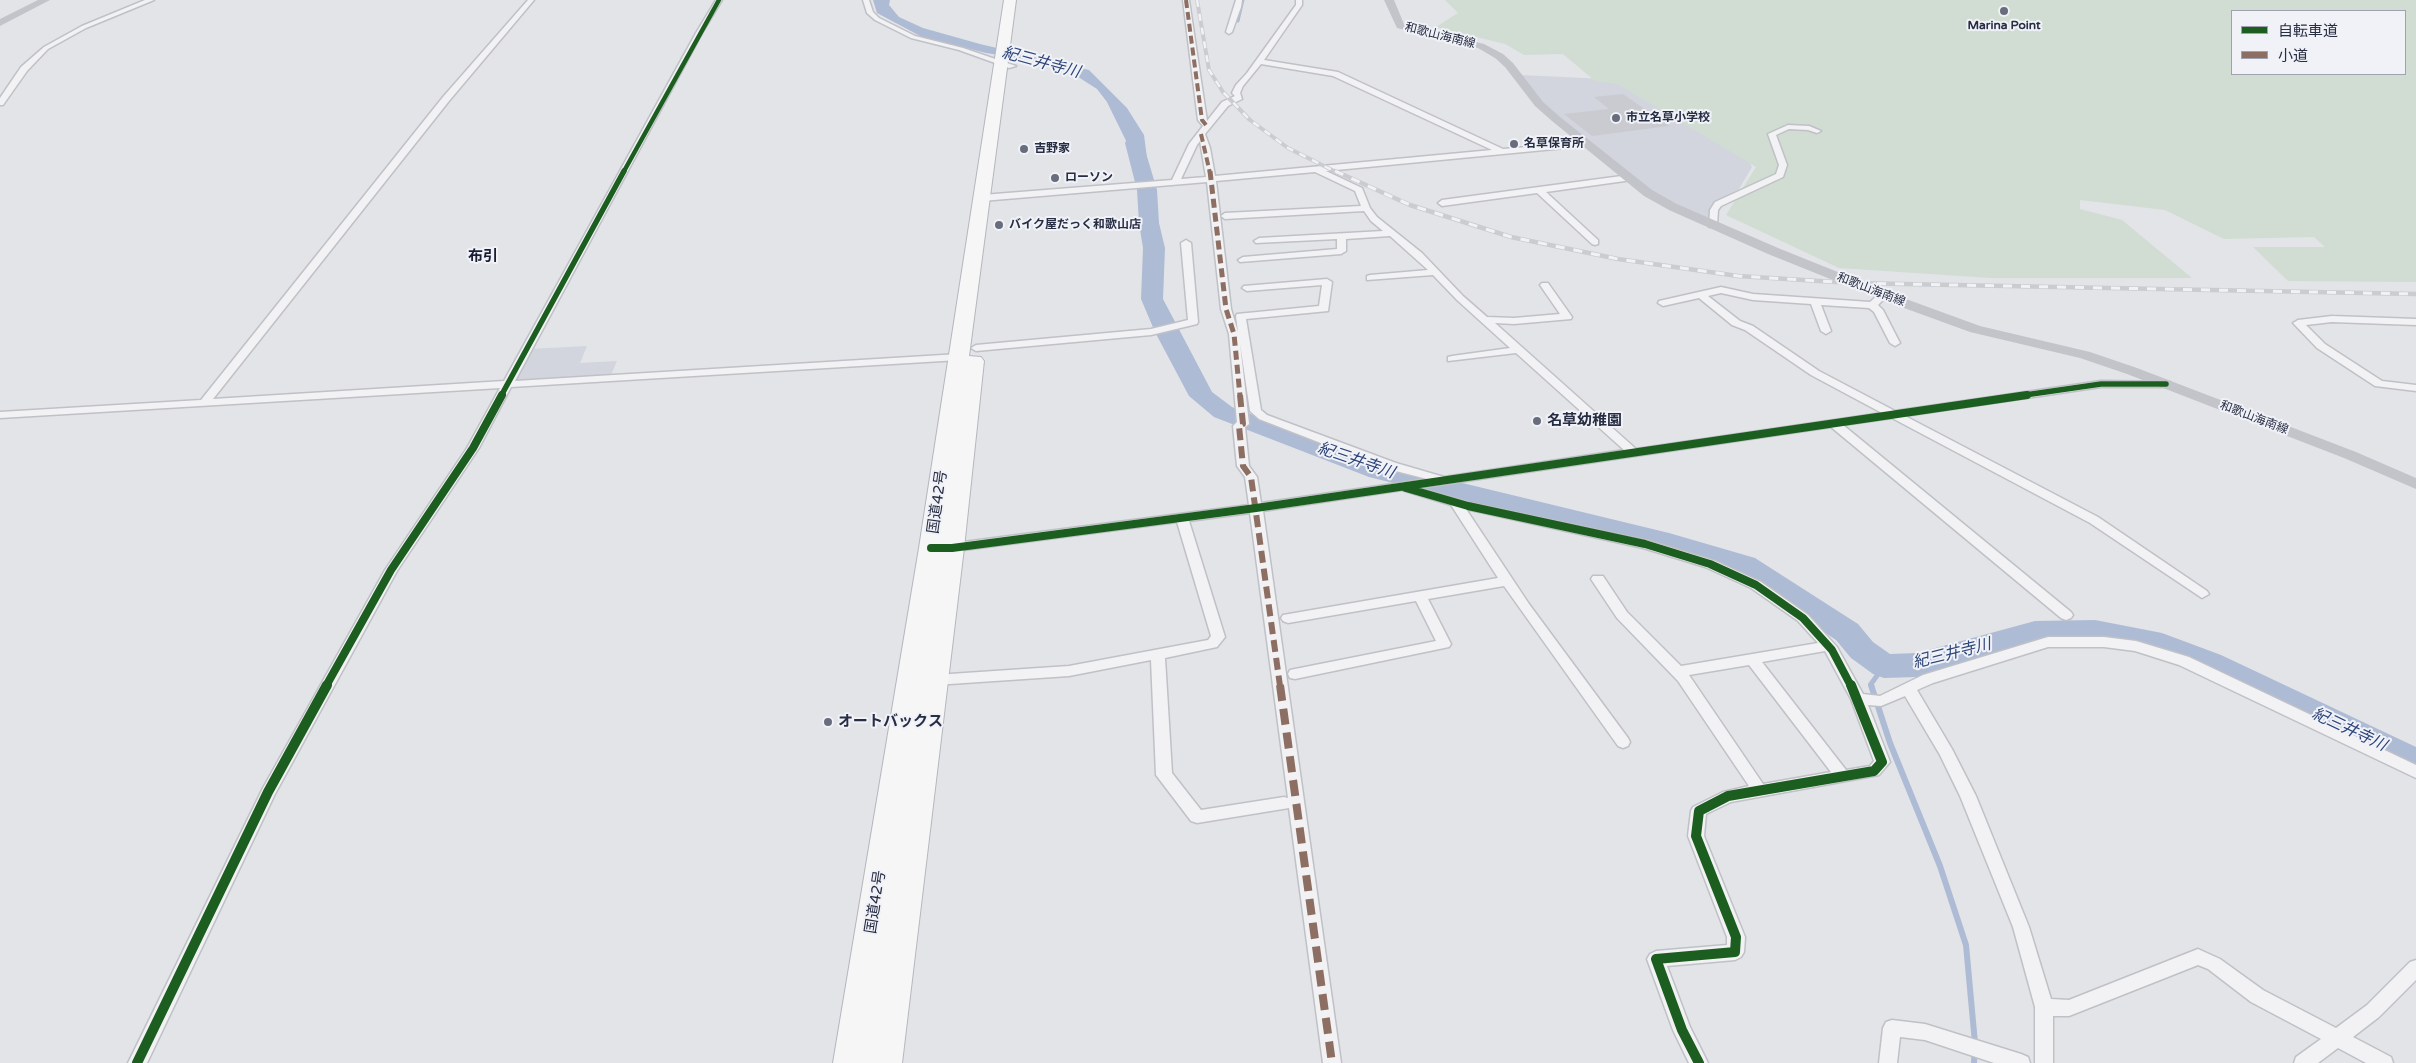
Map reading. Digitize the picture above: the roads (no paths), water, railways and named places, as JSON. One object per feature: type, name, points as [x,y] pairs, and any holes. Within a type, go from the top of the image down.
[{"type":"highway","name":"国道42号","points":[[850,1063],[942,548],[1007,57],[1010,0]]},
{"type":"highway","name":"国道42号","points":[[1007,57],[1020,0]]},
{"type":"highway","name":"国道42号","points":[[884,1063],[935,680],[942,548]]},
{"type":"main road","points":[[0,23],[45,0]]},
{"type":"main road","name":"和歌山海南線","points":[[1389,0],[1400,26],[1482,46],[1499,56],[1509,65],[1539,104],[1629,178],[1673,207],[1712,225],[1883,295],[1975,329],[2085,355],[2350,455],[2416,484]]},
{"type":"street","points":[[0,103],[24,69],[46,48],[84,27],[151,0]]},
{"type":"street","points":[[205,402],[446,99],[531,0]]},
{"type":"street","points":[[137,1063],[268,792],[391,570],[473,448],[506,384],[719,0]]},
{"type":"street","points":[[866,0],[870,13],[877,19],[913,37],[1007,57]]},
{"type":"street","points":[[1186,0],[1202,120],[1206,125]]},
{"type":"street","points":[[1229,32],[1239,0]]},
{"type":"street","points":[[1175,182],[1193,144],[1206,125],[1225,104],[1239,97],[1236,93],[1240,85],[1250,74],[1299,5],[1299,0]]},
{"type":"street","points":[[1258,61],[1335,74],[1502,152]]},
{"type":"street","points":[[1712,225],[1714,210],[1718,204],[1780,175],[1783,165],[1772,134],[1788,127],[1810,128],[1817,131]]},
{"type":"street","points":[[1201,134],[1206,148],[1226,309],[1234,334],[1242,418],[1239,426],[1243,466],[1251,477],[1256,508],[1332,1063]]},
{"type":"street","points":[[989,197],[1154,184],[1586,144]]},
{"type":"street","points":[[1316,169],[1359,190],[1366,208],[1374,219],[1394,233],[1485,320],[1633,452]]},
{"type":"street","points":[[1442,204],[1629,178]]},
{"type":"street","points":[[1539,190],[1595,242]]},
{"type":"street","points":[[1225,216],[1366,208]]},
{"type":"street","points":[[1259,241],[1394,233]]},
{"type":"street","points":[[1243,260],[1341,251],[1342,237]]},
{"type":"street","points":[[0,415],[967,353],[1151,332],[1193,322],[1186,243]]},
{"type":"street","points":[[1370,278],[1435,272]]},
{"type":"street","points":[[1247,288],[1327,282],[1324,309],[1241,316],[1256,411],[1263,417],[1392,466],[1443,480]]},
{"type":"street","points":[[1485,320],[1514,321],[1566,316],[1545,285]]},
{"type":"street","points":[[1663,303],[1721,290],[1753,297],[1872,305],[1878,310],[1895,343]]},
{"type":"street","points":[[1701,295],[1736,323],[1749,328],[1808,368],[2094,520],[2202,594]]},
{"type":"street","points":[[1872,305],[1883,295]]},
{"type":"street","points":[[1815,301],[1826,331]]},
{"type":"street","points":[[2416,322],[2332,319],[2298,323],[2321,346],[2379,384],[2416,388]]},
{"type":"street","points":[[1452,359],[1518,350]]},
{"type":"street","points":[[942,548],[1256,508],[2101,384],[2166,384]]},
{"type":"street","points":[[1833,423],[2066,615]]},
{"type":"street","points":[[1407,486],[1454,502],[1645,544],[1710,564],[1756,584],[1803,618],[1828,646],[1861,700],[1882,762],[1874,771],[1728,796],[1699,811],[1696,836],[1736,937],[1736,952],[1656,960],[1682,1030],[1699,1063]]},
{"type":"street","points":[[1454,502],[1507,581],[1623,742]]},
{"type":"street","points":[[935,680],[1069,671],[1212,644],[1218,637],[1182,518]]},
{"type":"street","points":[[1598,579],[1622,616],[1678,672],[1760,791]]},
{"type":"street","points":[[1288,618],[1507,581]]},
{"type":"street","points":[[1295,674],[1444,644],[1420,596]]},
{"type":"street","points":[[1861,700],[1881,700],[1928,679],[2048,642],[2104,642],[2136,646],[2184,661],[2416,772]]},
{"type":"street","points":[[1678,672],[1828,646]]},
{"type":"street","points":[[1158,654],[1164,775],[1197,817],[1284,803]]},
{"type":"street","points":[[1752,658],[1842,776]]},
{"type":"street","points":[[1908,688],[1947,753],[1968,796],[2021,927],[2044,1007],[2044,1063]]},
{"type":"street","points":[[2044,1007],[2069,1008],[2198,958],[2214,964],[2257,996],[2384,1063]]},
{"type":"street","points":[[2303,1063],[2374,1011],[2416,968]]},
{"type":"street","points":[[1888,1063],[1892,1028],[1925,1032],[2021,1063]]},
{"type":"water","points":[[873,0],[890,0],[889,5],[899,17],[923,28],[980,44],[1089,70],[1127,108],[1144,135],[1150,182],[1140,181],[1133,155],[1107,102],[1097,89],[1072,73],[1030,60],[986,53],[922,37],[877,13]]},
{"type":"waterway","points":[[1238,21],[1243,0]]},
{"type":"waterway","name":"紀三井寺川","points":[[1134,143],[1147,190],[1149,223],[1154,248],[1152,299],[1167,332],[1202,396],[1223,412],[1379,471],[1669,542],[1745,565],[1847,632],[1862,650],[1884,666],[1917,665],[2035,632],[2095,631],[2151,641],[2210,663],[2416,762]]},
{"type":"waterway","points":[[1872,686],[1871,684],[1884,666]]},
{"type":"waterway","points":[[1871,685],[1890,743],[1940,866],[1966,945],[1975,1043],[1974,1063]]},
{"type":"railway","points":[[1197,0],[1209,70],[1223,92],[1250,120],[1288,148],[1338,173]]},
{"type":"railway","points":[[1335,171],[1410,205],[1511,237],[1618,259],[1738,276],[1852,283],[2416,294]]},
{"type":"place","name":"Marina Point","points":[[2004,11]]},
{"type":"place","name":"市立名草小学校","points":[[1616,118]]},
{"type":"place","name":"名草保育所","points":[[1514,144]]},
{"type":"place","name":"吉野家","points":[[1024,149]]},
{"type":"place","name":"ローソン","points":[[1055,178]]},
{"type":"place","name":"バイク屋だっく和歌山店","points":[[999,225]]},
{"type":"place","name":"名草幼稚園","points":[[1537,421]]},
{"type":"place","name":"オートバックス","points":[[828,722]]},
{"type":"district","name":"布引","points":[[483,257]]}]
